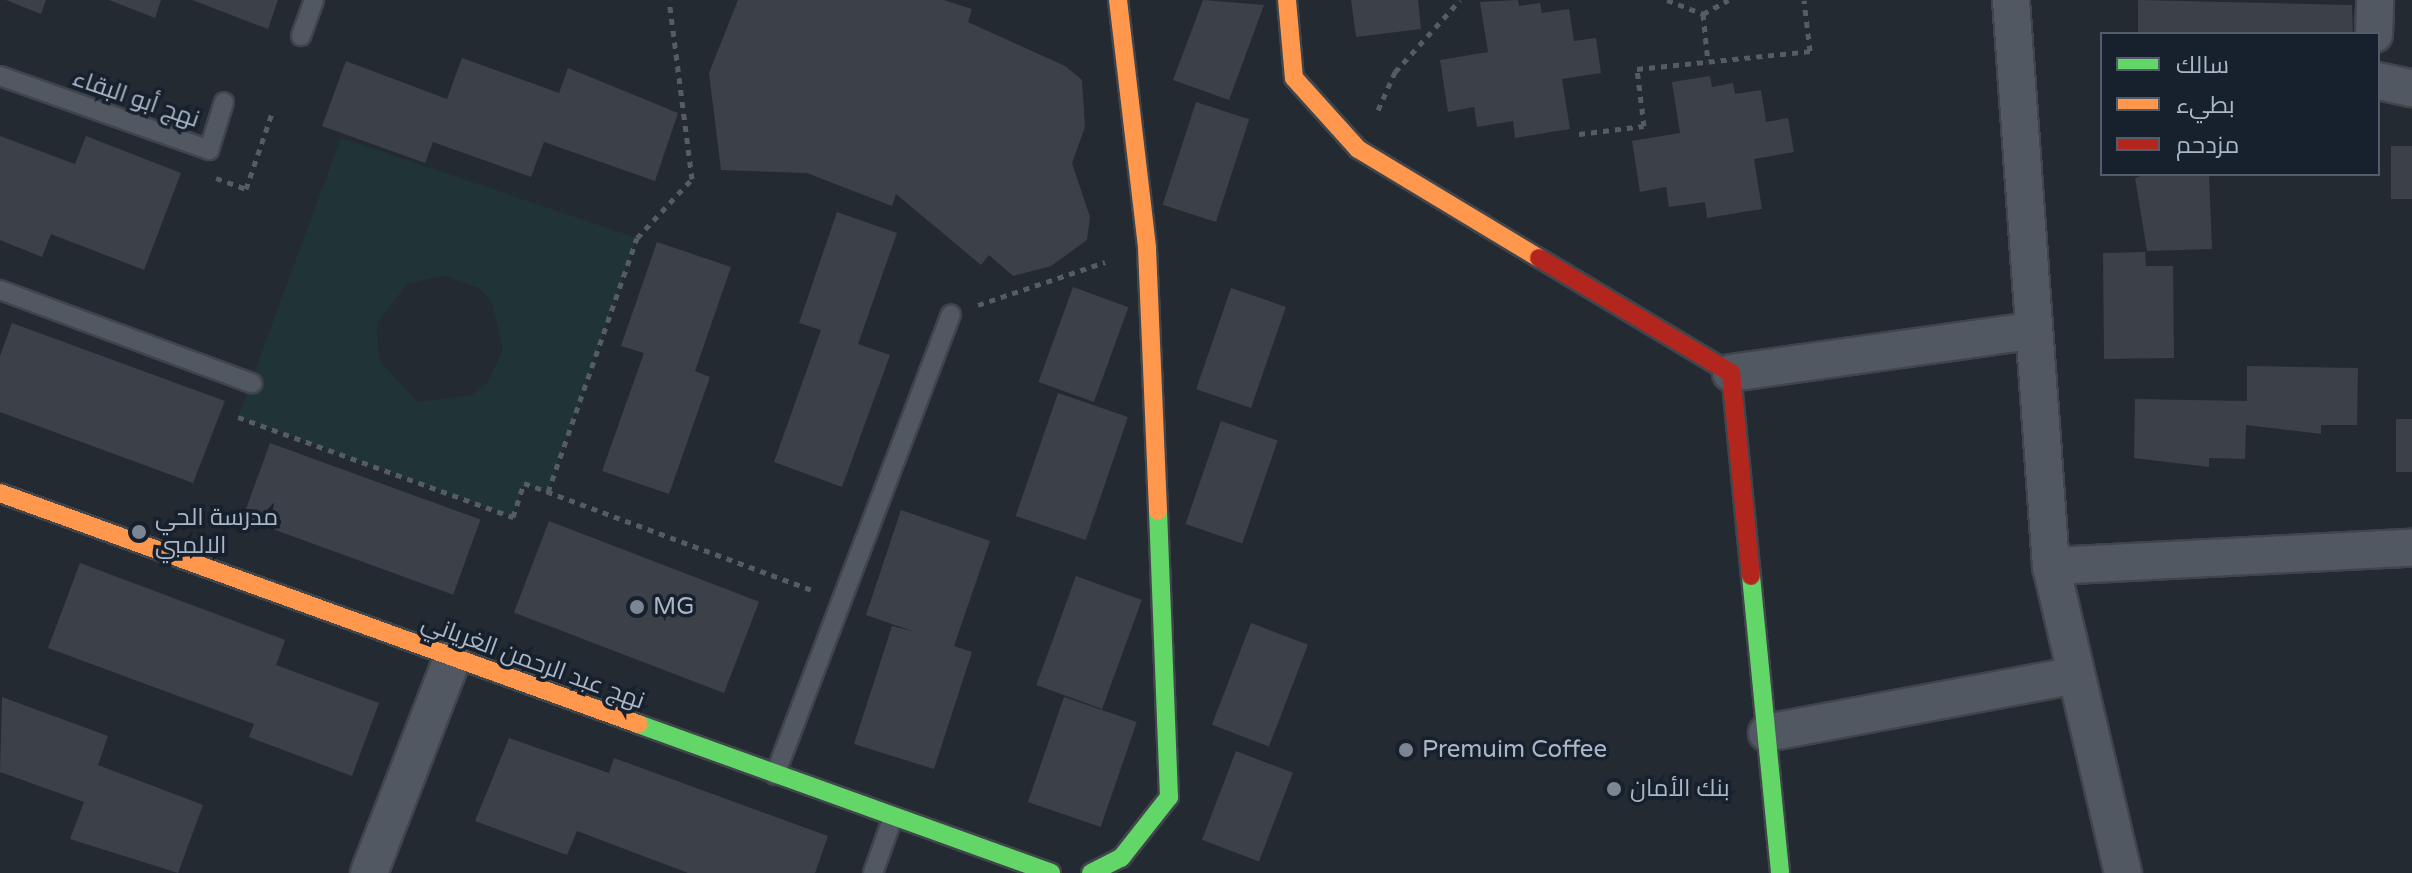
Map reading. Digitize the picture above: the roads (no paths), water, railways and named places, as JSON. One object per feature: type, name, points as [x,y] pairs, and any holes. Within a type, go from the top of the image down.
[{"type":"street","points":[[1091,873],[1121,858],[1169,797],[1147,248],[1118,0]]},
{"type":"street","points":[[1287,0],[1294,78],[1358,149],[1731,373],[2030,331]]},
{"type":"street","points":[[2011,0],[2030,331],[2051,566],[2072,676],[2123,873]]},
{"type":"street","points":[[2374,32],[2375,0]]},
{"type":"street","points":[[2380,81],[2412,88]]},
{"type":"street","points":[[1731,373],[1780,873]]},
{"type":"street","name":"نهج عبد الرحمن الغرياني","points":[[0,493],[452,659],[1051,873]]},
{"type":"street","points":[[2051,566],[2412,548]]},
{"type":"street","points":[[369,873],[452,659]]},
{"type":"street","points":[[1767,733],[2072,676]]},
{"type":"lane","points":[[301,36],[314,0]]},
{"type":"lane","name":"نهج أبو البقاء","points":[[0,76],[209,150],[224,102]]},
{"type":"lane","points":[[0,290],[252,383]]},
{"type":"lane","points":[[775,775],[951,314]]},
{"type":"lane","points":[[873,873],[893,817]]},
{"type":"place","name":"مدرسة الحي الالمبي","points":[[139,532]]},
{"type":"place","name":"MG","points":[[637,607]]},
{"type":"place","name":"Premuim Coffee","points":[[1406,750]]},
{"type":"place","name":"بنك الأمان","points":[[1614,789]]}]
